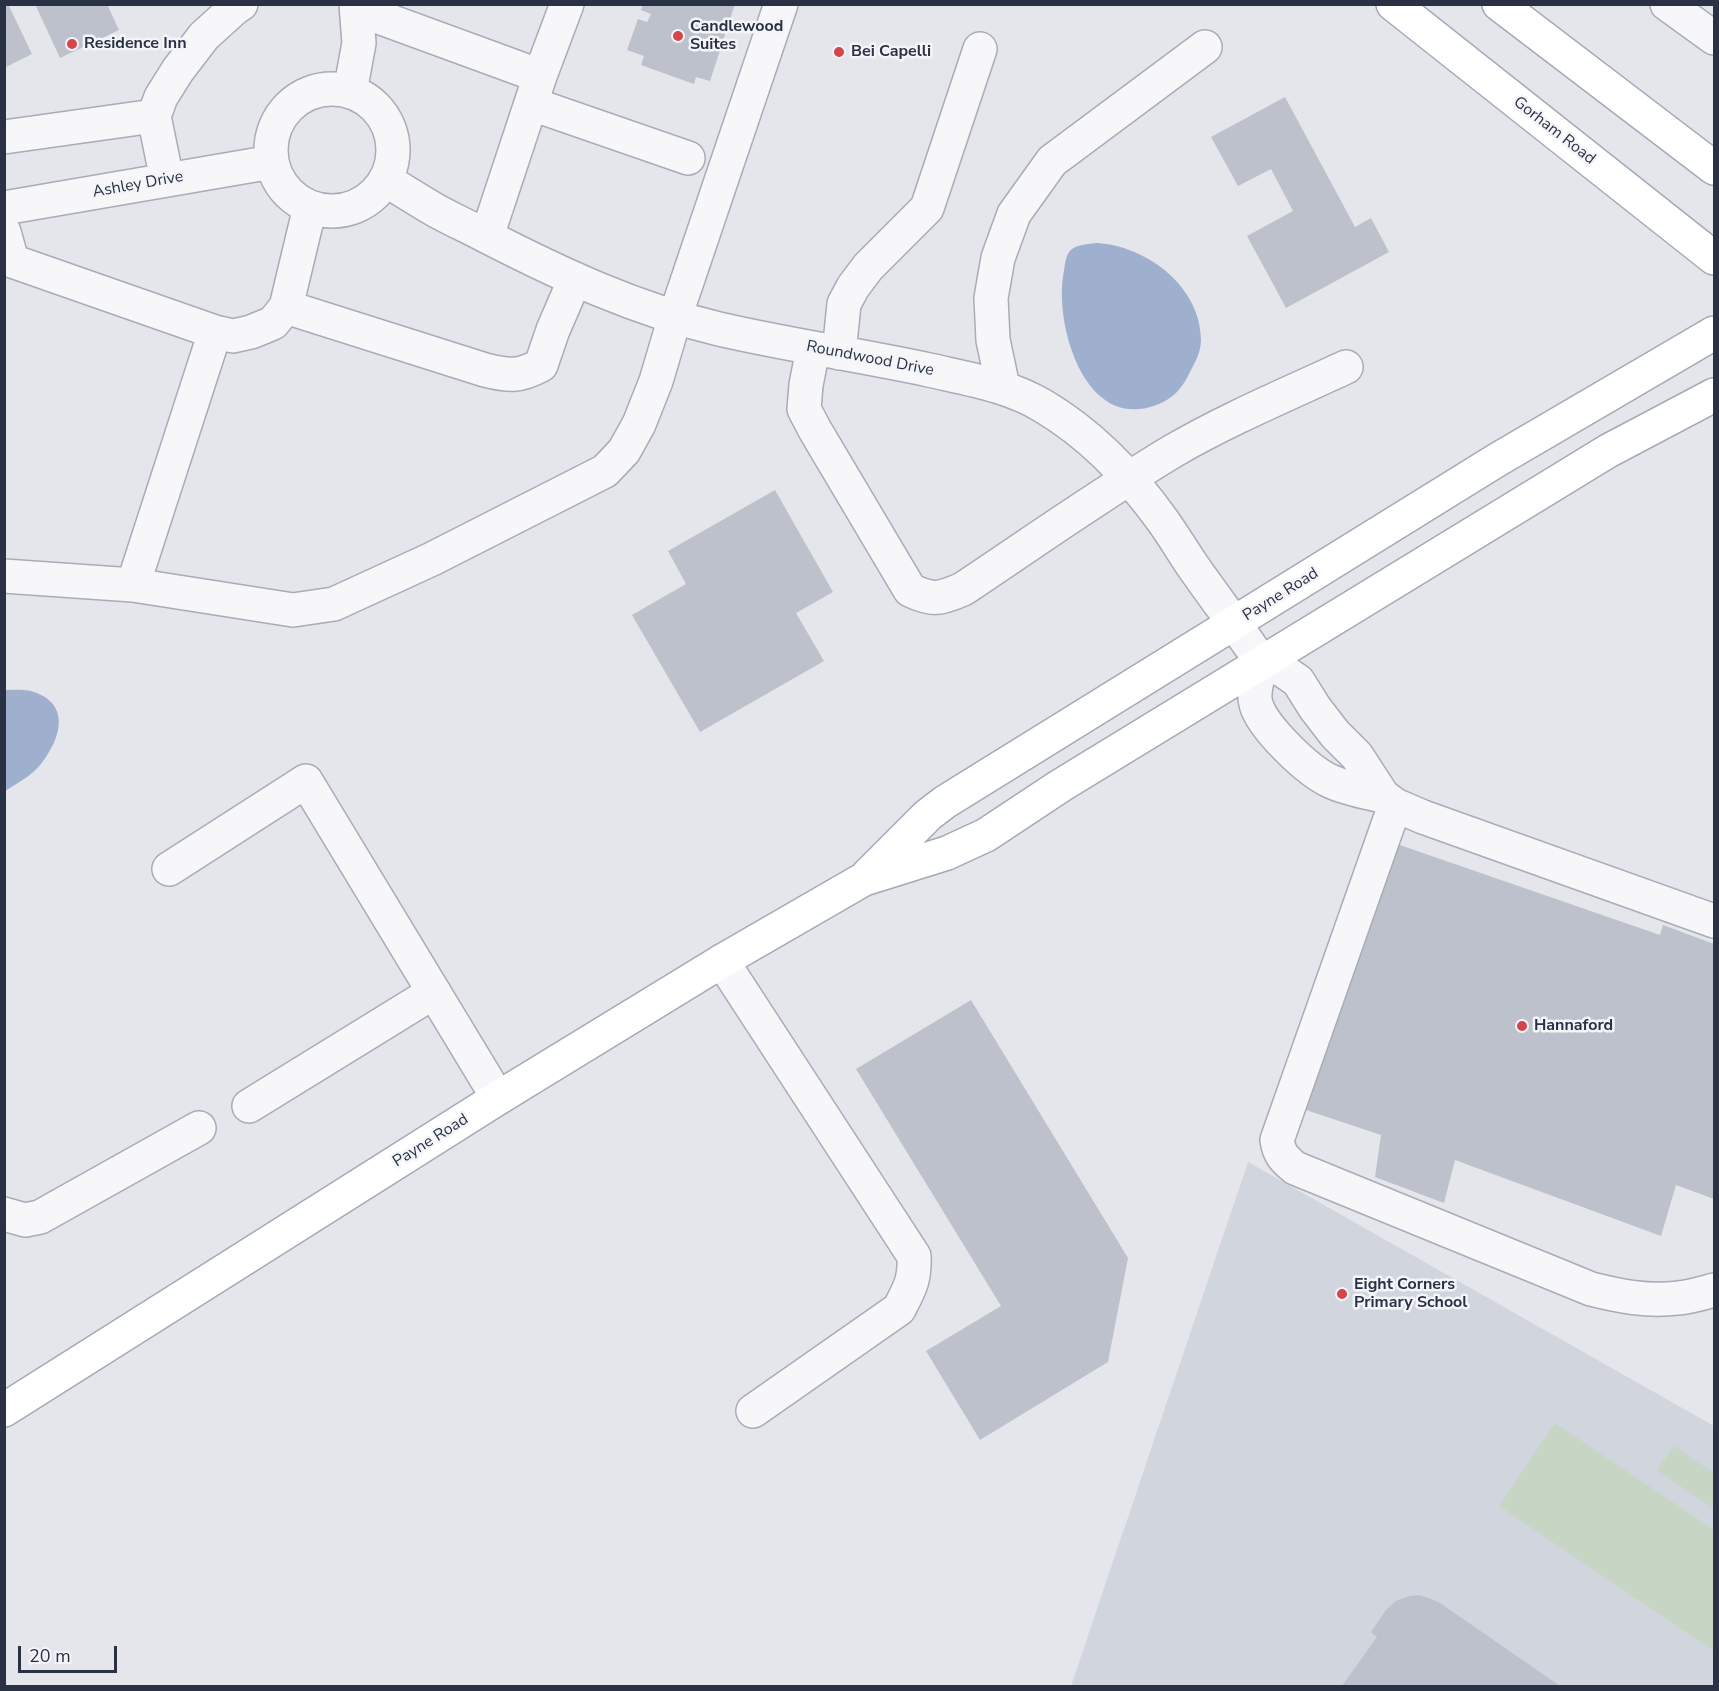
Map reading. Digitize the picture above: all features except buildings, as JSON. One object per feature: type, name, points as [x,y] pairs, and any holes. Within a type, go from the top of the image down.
[{"type":"main road","name":"Gorham Road","points":[[1393,4],[1714,258]]},
{"type":"main road","points":[[1499,4],[1714,168]]},
{"type":"main road","name":"Payne Road","points":[[864,879],[928,815],[945,802],[1497,460],[1714,333]]},
{"type":"main road","name":"Payne Road","points":[[4,1410],[498,1098],[722,961],[864,879],[947,853],[986,835],[1060,786],[1608,451],[1714,395]]},
{"type":"street","points":[[167,180],[154,116],[161,97],[204,36],[241,4]]},
{"type":"street","points":[[487,236],[567,4]]},
{"type":"street","points":[[4,576],[133,585],[293,610],[334,604],[432,559],[605,471],[624,451],[639,424],[656,381],[781,4]]},
{"type":"street","points":[[1668,4],[1714,38]]},
{"type":"street","points":[[350,92],[359,43],[356,7],[688,158]]},
{"type":"street","points":[[1003,387],[993,340],[991,298],[998,258],[1014,214],[1052,161],[1205,46]]},
{"type":"street","points":[[980,49],[927,208],[868,267],[853,287],[826,351],[807,385],[804,409],[910,590],[925,597],[943,598],[963,589],[1174,451],[1222,425],[1346,367]]},
{"type":"street","points":[[332,89],[350,92],[360,96],[377,109],[389,128],[394,148],[393,160],[386,180],[375,194],[361,204],[336,211],[310,207],[290,195],[277,177],[272,162],[271,144],[275,127],[291,105],[314,92],[332,89]]},
{"type":"street","points":[[4,137],[154,116]]},
{"type":"street","name":"Ashley Drive","points":[[4,208],[272,162]]},
{"type":"street","name":"Roundwood Drive","points":[[386,180],[437,211],[522,255],[605,293],[675,318],[1003,387],[1043,406],[1099,447],[1130,478],[1262,663]]},
{"type":"street","points":[[4,232],[12,261],[215,332],[233,336],[273,323],[286,307],[310,207]]},
{"type":"street","points":[[286,307],[485,370],[503,374],[526,373],[541,365],[575,279]]},
{"type":"street","points":[[133,585],[215,332]]},
{"type":"street","points":[[1389,800],[1357,756],[1328,725],[1298,681],[1282,670],[1262,663],[1255,689],[1256,704],[1265,723],[1292,752],[1326,780],[1351,790],[1389,800],[1433,821],[1714,921]]},
{"type":"street","points":[[169,869],[306,782],[498,1098]]},
{"type":"street","points":[[1389,800],[1277,1140],[1279,1152],[1295,1168],[1591,1288],[1617,1296],[1646,1300],[1679,1298],[1714,1290]]},
{"type":"street","points":[[722,961],[914,1256],[915,1271],[900,1309],[753,1411]]},
{"type":"street","points":[[249,1106],[434,992]]},
{"type":"street","points":[[4,1214],[25,1220],[40,1217],[199,1128]]},
{"type":"shaded area","name":"Eight Corners Primary School","points":[[1248,1162],[1714,1426],[1714,1686],[1071,1686]]},
{"type":"green space","points":[[1555,1423],[1714,1530],[1714,1651],[1499,1506]]},
{"type":"green space","points":[[1674,1446],[1714,1473],[1714,1505],[1712,1508],[1657,1470]]},
{"type":"water","points":[[1097,243],[1134,252],[1152,261],[1168,273],[1192,303],[1199,321],[1201,344],[1193,367],[1176,393],[1154,406],[1139,409],[1118,407],[1101,396],[1086,380],[1075,360],[1063,313],[1062,290],[1065,262],[1069,252],[1074,248]]},
{"type":"water","points":[[4,691],[31,691],[46,698],[54,705],[59,724],[53,744],[41,764],[29,776],[5,791]]},
{"type":"place","name":"Candlewood Suites","points":[[678,36]]},
{"type":"place","name":"Residence Inn","points":[[72,44]]},
{"type":"place","name":"Bei Capelli","points":[[839,52]]},
{"type":"place","name":"Hannaford","points":[[1522,1026]]},
{"type":"place","name":"Eight Corners Primary School","points":[[1342,1294]]}]
